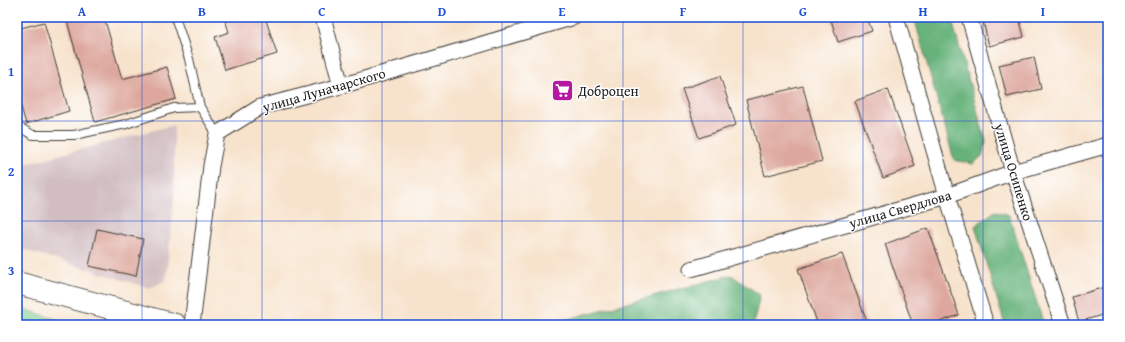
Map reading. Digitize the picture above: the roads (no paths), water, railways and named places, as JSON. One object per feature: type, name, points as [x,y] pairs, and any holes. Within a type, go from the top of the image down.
[{"type":"main road","points":[[17,283],[175,325]]},
{"type":"street","points":[[323,17],[341,86]]},
{"type":"street","name":"улица Луначарского","points":[[217,134],[260,107],[341,86],[574,17]]},
{"type":"street","points":[[896,17],[946,196],[986,325]]},
{"type":"street","name":"улица Осипенко","points":[[969,17],[1012,172],[1063,325]]},
{"type":"street","points":[[192,325],[209,180],[217,134]]},
{"type":"street","name":"улица Свердлова","points":[[691,269],[946,196],[1012,172],[1108,146]]},
{"type":"lane","points":[[175,17],[189,59],[200,107],[217,134]]},
{"type":"lane","points":[[17,126],[33,135],[74,135],[126,124],[174,108],[200,107]]},
{"type":"place","name":"Доброцен","points":[[563,91]]}]
